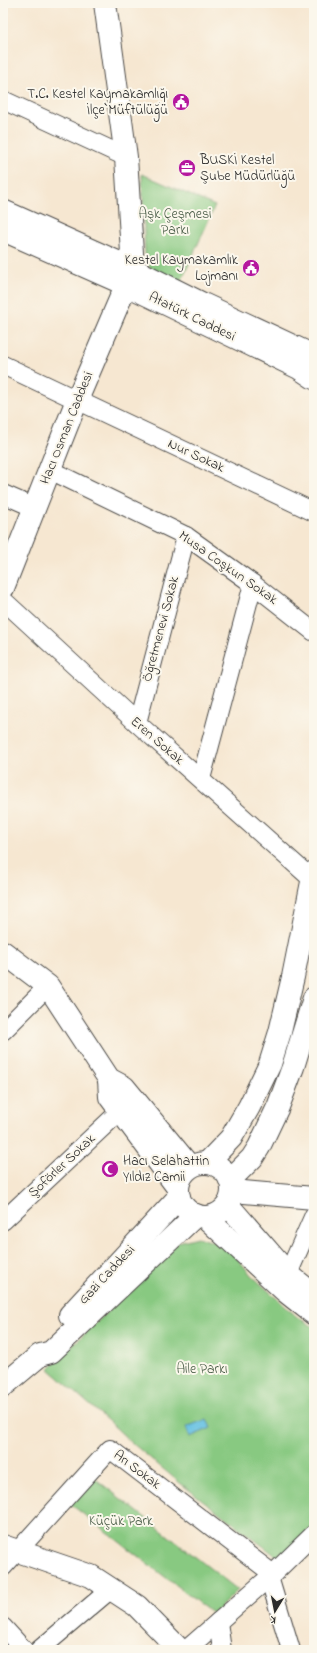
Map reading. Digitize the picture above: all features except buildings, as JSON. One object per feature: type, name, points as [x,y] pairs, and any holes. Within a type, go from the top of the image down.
[{"type":"main road","points":[[105,3],[126,156],[130,277]]},
{"type":"main road","name":"Atatürk Caddesi","points":[[3,211],[130,277],[200,311],[314,378]]},
{"type":"main road","name":"Atatürk Caddesi","points":[[3,230],[130,277]]},
{"type":"main road","name":"Hacı Osman Caddesi","points":[[3,588],[77,400],[130,277]]},
{"type":"main road","name":"Atatürk Caddesi","points":[[200,311],[314,356]]},
{"type":"main road","points":[[178,1192],[180,1180],[184,1172],[198,1165],[231,1138],[249,1107],[270,1064],[282,1025],[313,876]]},
{"type":"main road","points":[[3,952],[48,986],[109,1079],[124,1087],[198,1165],[215,1164],[222,1169],[230,1192],[288,1274],[314,1295]]},
{"type":"main road","points":[[201,1216],[214,1215],[222,1211],[230,1192],[259,1147],[278,1107],[293,1067],[314,998]]},
{"type":"main road","points":[[109,1079],[110,1097],[178,1192],[182,1205],[189,1211],[201,1216],[285,1291],[314,1314]]},
{"type":"main road","name":"Gazi Caddesi","points":[[40,1355],[42,1344],[178,1192]]},
{"type":"main road","points":[[230,1192],[314,1198]]},
{"type":"main road","name":"Gazi Caddesi","points":[[4,1383],[40,1355],[51,1352],[201,1216]]},
{"type":"main road","points":[[10,1548],[91,1576],[137,1606],[180,1650]]},
{"type":"street","points":[[3,100],[126,156]]},
{"type":"street","name":"Nur Sokak","points":[[3,365],[314,512]]},
{"type":"street","name":"Musa Coşkun Sokak","points":[[50,470],[186,536],[253,584],[314,632]]},
{"type":"street","points":[[3,494],[35,508]]},
{"type":"street","name":"Öğretmenevi Sokak","points":[[137,723],[186,536]]},
{"type":"street","points":[[201,779],[253,584]]},
{"type":"street","name":"Eren Sokak","points":[[3,600],[137,723],[313,876]]},
{"type":"street","points":[[3,1031],[48,986]]},
{"type":"street","name":"Şoförler Sokak","points":[[3,1221],[120,1111]]},
{"type":"street","points":[[288,1274],[314,1215]]},
{"type":"street","name":"Arı Sokak","points":[[10,1548],[110,1449],[271,1575]]},
{"type":"street","points":[[186,1650],[271,1575],[312,1542]]},
{"type":"street","points":[[3,1567],[10,1548]]},
{"type":"street","points":[[271,1575],[291,1650]]},
{"type":"street","points":[[39,1650],[111,1589]]},
{"type":"street","points":[[218,1622],[222,1650]]},
{"type":"street","points":[[3,1627],[24,1650]]},
{"type":"green space","name":"Aşk Çeşmesi Parkı","points":[[142,174],[215,206],[180,284],[151,269],[147,262],[145,254]]},
{"type":"green space","name":"Aile Parkı","points":[[198,1237],[228,1247],[251,1275],[297,1317],[314,1327],[314,1525],[280,1559],[180,1483],[132,1443],[49,1369],[178,1242]]},
{"type":"green space","name":"Küçük Park","points":[[93,1477],[238,1590],[213,1614],[69,1503]]},
{"type":"water","points":[[207,1419],[211,1428],[190,1437],[186,1427]]},
{"type":"place","name":"T.C. Kestel Kaymakamlığı İlçe Müftülüğü","points":[[181,102]]},
{"type":"place","name":"BUSKİ Kestel Şube Müdürlüğü","points":[[187,168]]},
{"type":"place","name":"Kestel Kaymakamlık Lojmanı","points":[[251,268]]},
{"type":"place","name":"Hacı Selahattin Yıldız Camii","points":[[110,1169]]}]
